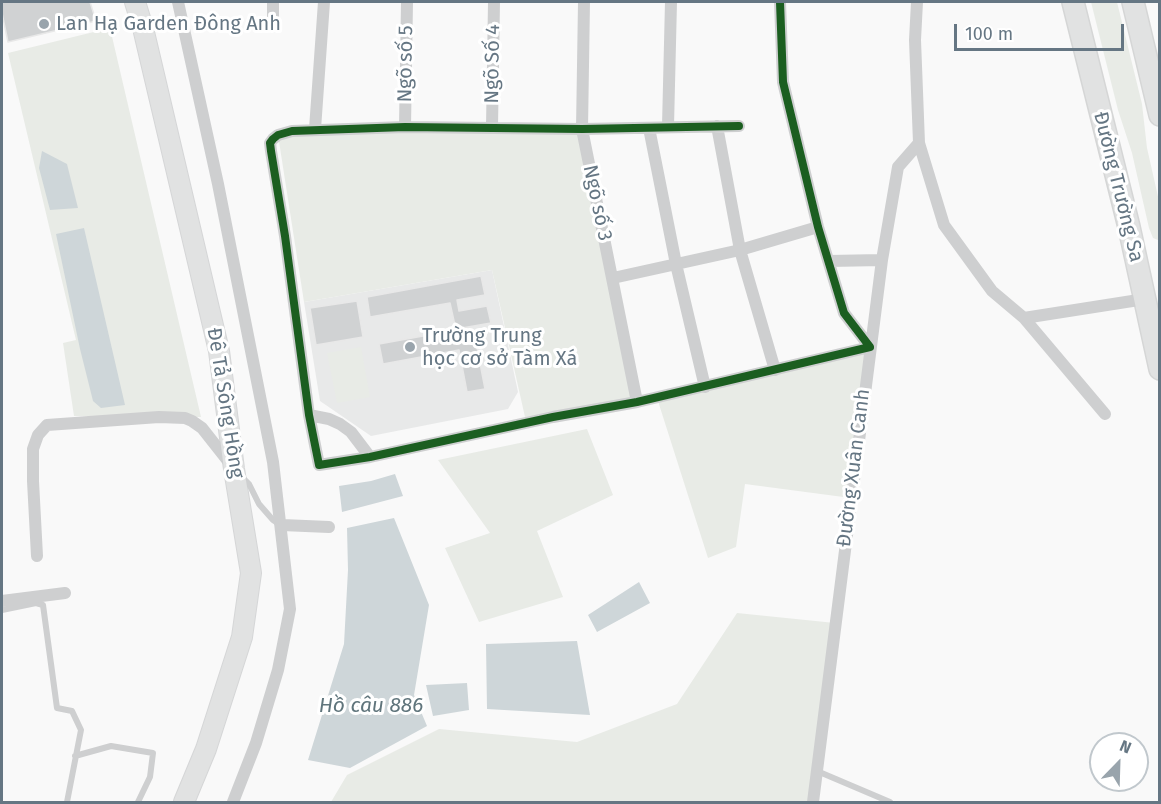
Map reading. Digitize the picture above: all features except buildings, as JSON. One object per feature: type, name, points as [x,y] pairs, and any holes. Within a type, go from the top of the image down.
[{"type":"highway","points":[[1133,2],[1160,115]]},
{"type":"highway","name":"Đường Trường Sa","points":[[1073,3],[1155,296],[1160,369]]},
{"type":"main road","name":"Đê Tả Sông Hồng","points":[[135,2],[219,351],[234,469],[251,573],[242,637],[206,749],[184,802]]},
{"type":"street","points":[[178,2],[264,411],[282,525],[290,609],[278,670],[256,743],[233,802]]},
{"type":"street","points":[[273,2],[273,27]]},
{"type":"street","points":[[315,129],[324,2]]},
{"type":"street","name":"Ngõ số 5","points":[[405,127],[407,2]]},
{"type":"street","name":"Ngõ Số 4","points":[[492,127],[495,2]]},
{"type":"street","name":"Ngõ số 3","points":[[584,2],[582,129],[637,402]]},
{"type":"street","points":[[668,126],[671,2]]},
{"type":"street","points":[[739,126],[582,129],[405,127],[315,129],[278,135],[270,143],[309,415],[319,465],[370,457],[553,417],[637,402],[870,347],[844,313],[818,227],[783,82],[780,2]]},
{"type":"street","points":[[917,2],[915,40],[919,143],[944,225],[992,291],[1024,318],[1105,414]]},
{"type":"street","points":[[717,126],[740,250],[775,370]]},
{"type":"street","points":[[649,128],[676,264],[705,387]]},
{"type":"street","name":"Đường Xuân Canh","points":[[813,802],[882,260],[898,167],[919,143]]},
{"type":"street","points":[[613,278],[740,250],[818,227]]},
{"type":"street","points":[[829,261],[882,260]]},
{"type":"street","points":[[1024,318],[1155,296]]},
{"type":"street","points":[[309,415],[340,424],[351,432],[370,457]]},
{"type":"street","points":[[37,556],[33,449],[38,435],[48,425],[159,417],[185,418],[192,420],[202,428],[234,469]]},
{"type":"street","points":[[282,525],[330,527]]},
{"type":"street","points":[[2,601],[65,593]]},
{"type":"lane","points":[[234,469],[249,484],[259,504],[273,520],[282,525]]},
{"type":"lane","points":[[2,610],[36,603],[43,605],[57,708],[72,711],[81,730],[67,802]]},
{"type":"lane","points":[[75,756],[111,746],[153,753],[150,777],[138,802]]},
{"type":"lane","points":[[817,771],[891,802]]},
{"type":"shaded area","points":[[1091,2],[1117,2],[1142,104],[1147,148],[1159,201],[1158,240],[1153,238],[1149,228],[1132,153],[1118,110]]},
{"type":"shaded area","points":[[110,28],[201,417],[74,416],[63,343],[76,340],[8,53]]},
{"type":"shaded area","points":[[582,129],[637,402],[525,417],[492,270],[304,302],[278,135]]},
{"type":"shaded area","name":"Trường Trung học cơ sở Tàm Xá","points":[[492,270],[518,392],[508,409],[371,436],[320,401],[304,302]]},
{"type":"shaded area","points":[[361,347],[370,397],[337,403],[327,353]]},
{"type":"shaded area","points":[[870,347],[851,498],[745,484],[736,547],[708,558],[657,398]]},
{"type":"shaded area","points":[[587,429],[613,495],[537,531],[563,597],[479,622],[445,548],[490,533],[438,460]]},
{"type":"shaded area","points":[[737,613],[835,623],[813,802],[331,802],[347,775],[439,729],[577,742],[677,704]]},
{"type":"water","points":[[42,151],[67,164],[78,208],[50,210],[39,168]]},
{"type":"water","points":[[84,228],[125,405],[101,408],[93,401],[80,349],[56,234]]},
{"type":"water","points":[[395,474],[403,496],[342,512],[339,486],[371,481]]},
{"type":"water","name":"Hồ câu 886","points":[[394,518],[429,605],[414,695],[427,726],[350,768],[308,760],[344,644],[348,570],[347,528]]},
{"type":"water","points":[[639,582],[650,603],[597,632],[588,615]]},
{"type":"water","points":[[577,641],[590,715],[487,709],[486,644]]},
{"type":"water","points":[[467,683],[469,710],[433,716],[426,685]]},
{"type":"cycle path","points":[[739,126],[582,129],[405,127],[292,131],[273,139],[270,143],[271,151],[309,415],[319,465],[370,457],[553,417],[637,402],[870,347],[844,313],[818,227],[783,82],[780,2]]},
{"type":"place","name":"Lan Hạ Garden Đông Anh","points":[[44,24]]},
{"type":"place","name":"Trường Trung học cơ sở Tàm Xá","points":[[410,347]]}]
